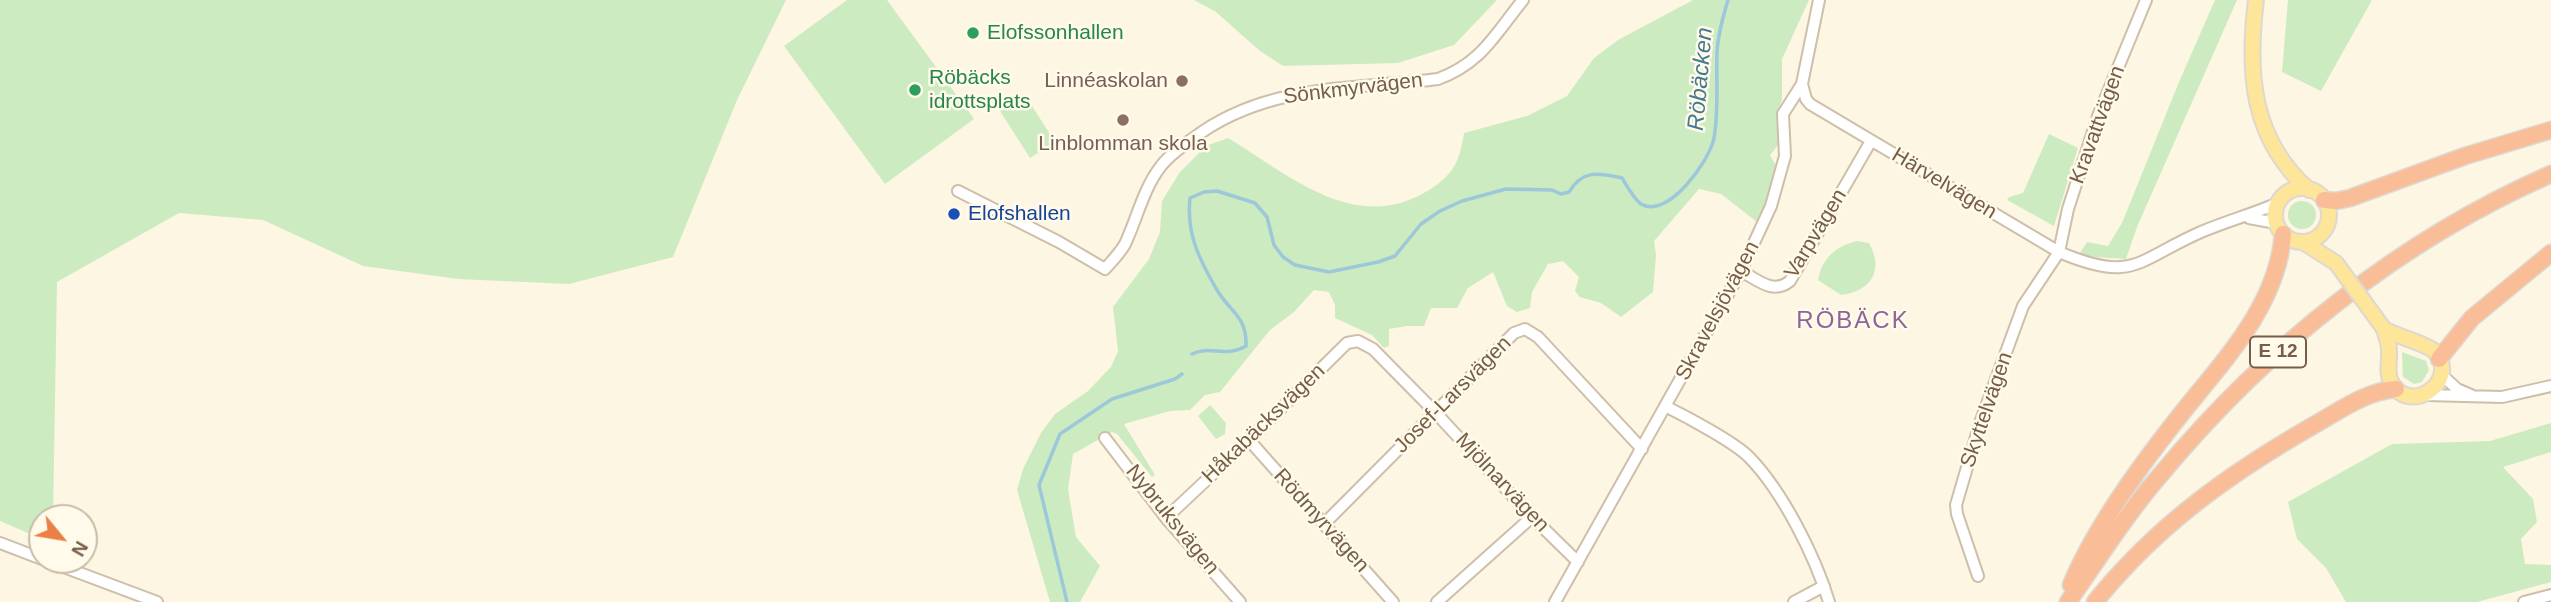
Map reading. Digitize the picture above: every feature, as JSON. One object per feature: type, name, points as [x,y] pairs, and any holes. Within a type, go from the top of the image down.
[{"type":"highway","points":[[2324,200],[2350,198],[2465,156],[2551,131]]},
{"type":"highway","name":"E 12","points":[[2066,602],[2160,475],[2211,417],[2290,341],[2374,275],[2425,241],[2471,214],[2551,174]]},
{"type":"highway","name":"E 12","points":[[2080,602],[2126,531],[2168,479],[2253,387],[2296,348],[2377,284],[2474,222],[2551,183]]},
{"type":"highway","points":[[2066,602],[2076,573],[2145,462],[2249,326],[2271,284],[2278,263],[2279,229]]},
{"type":"highway","points":[[2440,367],[2472,318],[2551,253]]},
{"type":"highway","points":[[2095,602],[2165,526],[2217,485],[2273,449],[2364,397],[2383,390],[2396,389]]},
{"type":"main road","points":[[2256,0],[2253,65],[2256,93],[2269,141],[2292,175],[2324,200],[2329,216],[2325,229],[2317,237],[2303,242]]},
{"type":"main road","points":[[2280,160],[2285,174],[2282,198],[2275,212],[2279,229],[2290,240],[2303,242],[2336,263]]},
{"type":"main road","points":[[2282,198],[2297,189],[2309,190]]},
{"type":"main road","points":[[2325,229],[2336,263],[2384,329],[2389,347],[2389,375],[2396,389],[2411,397],[2426,395],[2435,389],[2440,367],[2427,347],[2384,329]]},
{"type":"street","name":"Sönkmyrvägen","points":[[958,191],[1059,242],[1105,269],[1124,246],[1139,207],[1161,166],[1191,139],[1212,125],[1247,107],[1284,96],[1316,90],[1438,79],[1455,73],[1484,51],[1523,0]]},
{"type":"street","name":"Skravelsjövägen","points":[[1555,602],[1667,407],[1741,271],[1771,206],[1783,167],[1786,146],[1783,114],[1802,84],[1819,0]]},
{"type":"street","name":"Kravattvägen","points":[[2059,252],[2068,209],[2098,116],[2146,0]]},
{"type":"street","name":"Härvelvägen","points":[[1802,84],[1810,104],[2059,252],[2101,267],[2121,268],[2141,264],[2197,233],[2223,222],[2243,218]]},
{"type":"street","name":"Varpvägen","points":[[1741,271],[1773,288],[1782,288],[1790,281],[1871,141]]},
{"type":"street","points":[[2243,218],[2282,198]]},
{"type":"street","points":[[2243,218],[2259,218],[2279,229]]},
{"type":"street","name":"Skyttelvägen","points":[[1978,576],[1955,505],[1980,423],[2023,306],[2059,252]]},
{"type":"street","name":"Josef-Larsvägen","points":[[1324,524],[1514,333],[1525,329],[1538,337],[1642,449]]},
{"type":"street","name":"Håkabäcksvägen","points":[[1166,518],[1250,440],[1347,343],[1352,341],[1367,345]]},
{"type":"street","name":"Mjölnarvägen","points":[[1367,345],[1578,562]]},
{"type":"street","points":[[2440,367],[2457,389],[2481,397]]},
{"type":"street","points":[[2426,395],[2514,396],[2551,386]]},
{"type":"street","points":[[1667,407],[1749,457],[1792,518],[1811,552],[1829,602]]},
{"type":"street","name":"Nybruksvägen","points":[[1105,438],[1166,518],[1240,602]]},
{"type":"street","name":"Rödmyrvägen","points":[[1250,440],[1393,602]]},
{"type":"street","points":[[1437,602],[1532,517]]},
{"type":"street","points":[[0,543],[28,553]]},
{"type":"street","points":[[83,574],[157,602]]},
{"type":"street","points":[[1794,602],[1825,586]]},
{"type":"street","points":[[2524,602],[2551,595]]},
{"type":"green space","points":[[0,0],[786,0],[737,100],[673,257],[569,284],[458,279],[363,266],[263,220],[179,213],[57,282],[53,504],[28,504],[28,533],[0,521]]},
{"type":"green space","points":[[847,0],[887,0],[974,119],[885,184],[784,46]]},
{"type":"green space","points":[[1194,0],[1497,0],[1454,45],[1398,63],[1283,66],[1260,51],[1216,12]]},
{"type":"green space","points":[[1693,0],[1809,0],[1782,59],[1782,100],[1777,113],[1780,143],[1770,155],[1778,169],[1769,203],[1757,222],[1721,194],[1699,189],[1654,241],[1656,255],[1653,292],[1621,317],[1601,303],[1580,297],[1575,291],[1579,277],[1563,261],[1548,264],[1532,292],[1530,308],[1517,312],[1507,306],[1493,272],[1468,288],[1457,308],[1431,308],[1424,326],[1389,329],[1389,346],[1384,348],[1372,335],[1335,318],[1335,305],[1329,292],[1314,290],[1294,312],[1270,330],[1220,392],[1205,395],[1190,410],[1170,411],[1124,424],[1155,475],[1152,477],[1117,434],[1112,432],[1073,454],[1068,489],[1076,537],[1100,566],[1080,602],[1050,602],[1017,490],[1023,469],[1041,433],[1055,414],[1088,391],[1111,367],[1118,351],[1113,307],[1149,259],[1160,232],[1162,201],[1180,172],[1206,146],[1228,138],[1299,183],[1349,204],[1375,206],[1402,202],[1429,190],[1450,173],[1460,152],[1464,133],[1527,116],[1567,96],[1594,58],[1618,40]]},
{"type":"green space","points":[[2215,0],[2237,0],[2137,227],[2126,259],[2078,256],[2087,242],[2108,246],[2122,223]]},
{"type":"green space","points":[[2288,0],[2372,0],[2321,91],[2282,72]]},
{"type":"green space","points":[[1025,95],[1055,142],[1030,158],[1000,111]]},
{"type":"green space","points":[[2049,134],[2078,148],[2054,226],[2007,200],[2023,193]]},
{"type":"green space","points":[[2302,201],[2312,205],[2316,215],[2312,225],[2302,229],[2292,225],[2288,215],[2292,205]]},
{"type":"green space","points":[[1857,241],[1869,243],[1875,270],[1872,278],[1861,289],[1841,295],[1818,280],[1820,272],[1831,254]]},
{"type":"green space","points":[[2402,352],[2426,361],[2429,370],[2422,382],[2414,384],[2403,377]]},
{"type":"green space","points":[[1210,405],[1226,423],[1225,434],[1216,439],[1198,416]]},
{"type":"green space","points":[[2551,423],[2551,452],[2503,467],[2533,499],[2537,522],[2521,539],[2525,564],[2551,565],[2551,582],[2477,602],[2346,602],[2326,568],[2297,539],[2288,502],[2392,444],[2490,441]]},
{"type":"waterway","name":"Röbäcken","points":[[1192,354],[1232,351],[1246,346],[1241,321],[1211,279],[1199,256],[1192,234],[1190,198],[1204,192],[1217,191],[1255,203],[1267,217],[1274,245],[1283,257],[1295,265],[1329,272],[1395,256],[1421,224],[1440,211],[1462,201],[1506,189],[1552,190],[1561,194],[1569,192],[1580,179],[1598,174],[1622,178],[1641,204],[1652,207],[1663,204],[1686,185],[1711,148],[1716,127],[1718,45],[1728,0]]},
{"type":"waterway","name":"Röbäcken","points":[[1067,602],[1039,485],[1060,434],[1112,399],[1175,379],[1182,374]]},
{"type":"place","name":"Elofssonhallen","points":[[973,33]]},
{"type":"place","name":"Linnéaskolan","points":[[1182,81]]},
{"type":"place","name":"Röbäcks idrottsplats","points":[[915,90]]},
{"type":"place","name":"Linblomman skola","points":[[1123,120]]},
{"type":"place","name":"Elofshallen","points":[[954,214]]},
{"type":"district","name":"RÖBÄCK","points":[[1853,321]]}]
